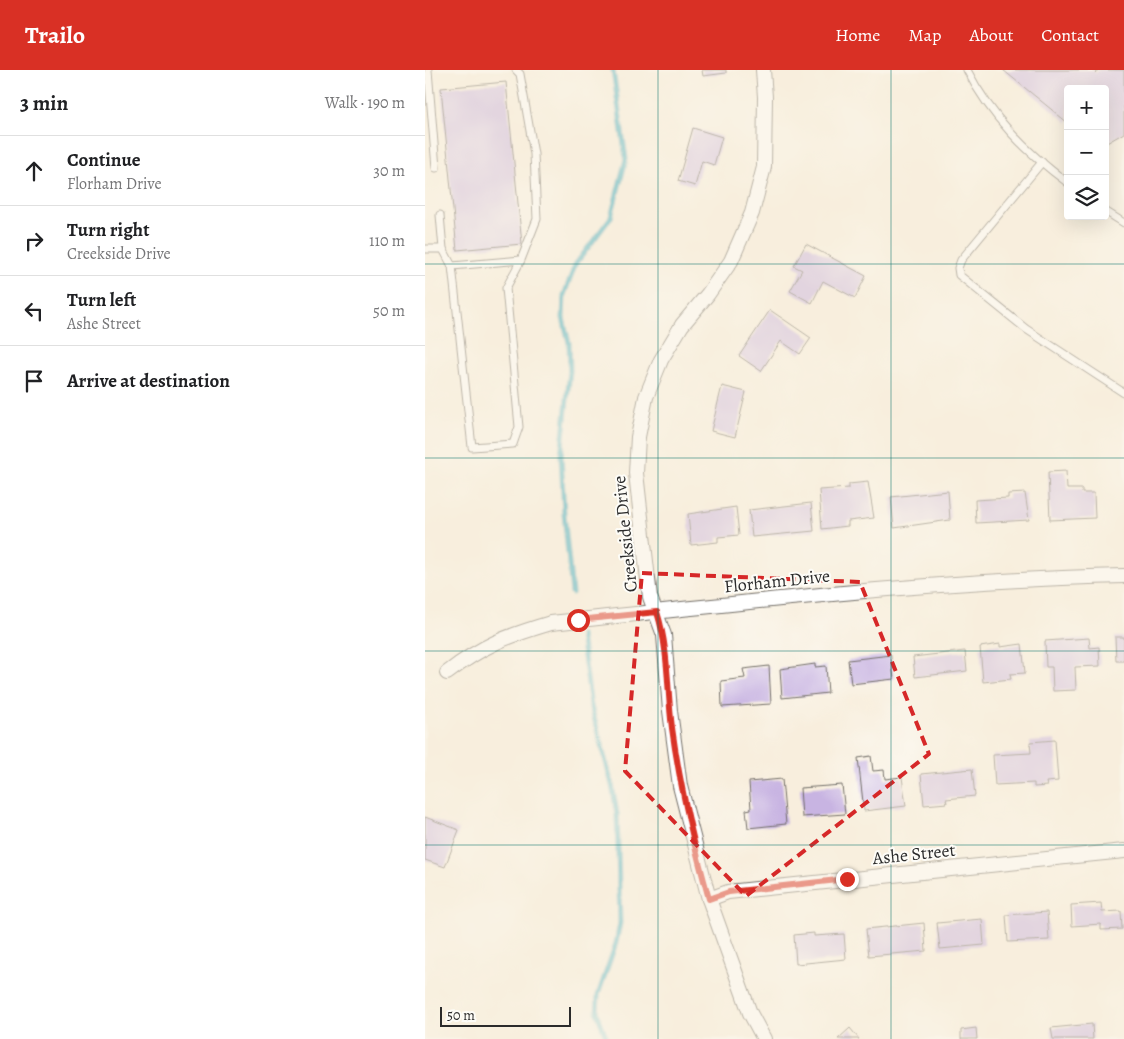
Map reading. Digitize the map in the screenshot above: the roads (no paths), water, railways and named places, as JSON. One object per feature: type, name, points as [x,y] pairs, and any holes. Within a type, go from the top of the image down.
[{"type":"street","name":"Creekside Drive","points":[[763,70],[765,97],[764,167],[752,213],[731,260],[708,294],[682,325],[661,360],[646,398],[638,437],[636,474],[650,597],[665,634],[670,711],[680,786],[709,899],[750,1013],[764,1039]]},
{"type":"street","name":"Florham Drive","points":[[447,673],[474,652],[511,634],[551,623],[865,592],[1124,576]]},
{"type":"street","name":"Ashe Street","points":[[709,899],[729,892],[1124,851]]},
{"type":"lane","points":[[428,70],[436,168]]},
{"type":"lane","points":[[440,214],[443,249],[452,266],[472,447],[513,444],[519,427],[506,288],[521,260],[537,219],[534,154],[520,74],[516,70]]},
{"type":"lane","points":[[967,70],[979,94],[998,119],[1042,162],[1064,180]]},
{"type":"lane","points":[[1042,162],[961,260],[958,268],[959,275],[1026,329],[1124,393]]},
{"type":"lane","points":[[1109,214],[1124,223]]},
{"type":"lane","points":[[425,249],[443,249]]},
{"type":"lane","points":[[452,266],[521,260]]},
{"type":"waterway","points":[[572,593],[564,514],[561,456],[570,371],[569,343],[563,318],[564,295],[575,265],[611,217],[626,159],[613,70]]},
{"type":"waterway","points":[[581,635],[591,706],[612,785],[617,814],[620,923],[616,943],[598,995],[597,1013],[607,1039]]}]
